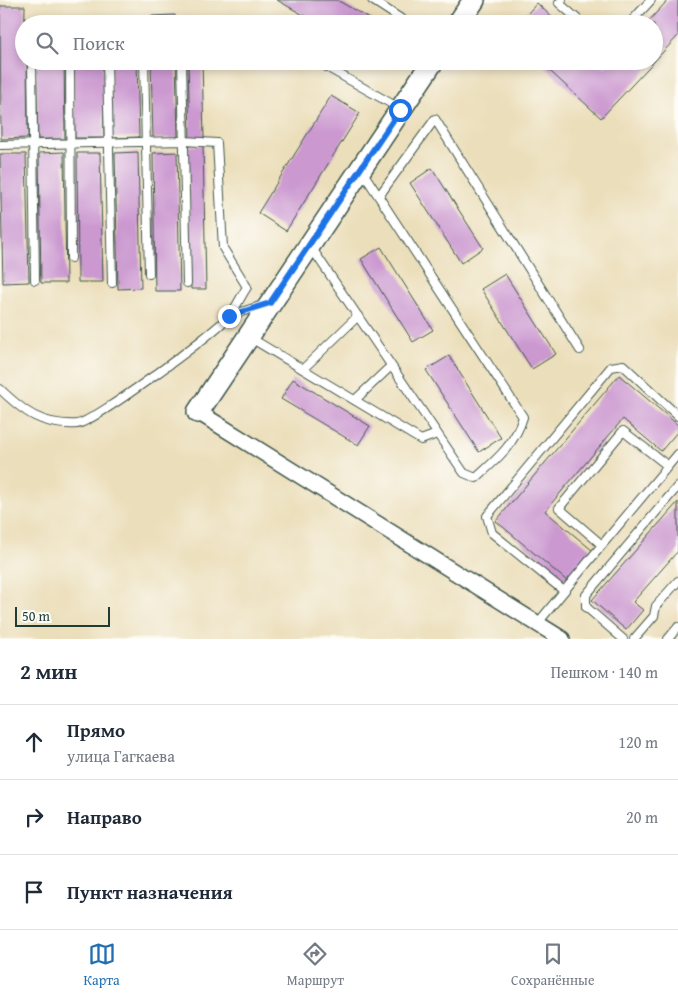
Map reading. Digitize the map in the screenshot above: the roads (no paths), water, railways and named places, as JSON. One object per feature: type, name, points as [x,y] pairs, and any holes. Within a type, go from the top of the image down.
[{"type":"street","points":[[464,15],[474,0]]},
{"type":"street","points":[[427,70],[198,412],[562,639]]},
{"type":"lane","points":[[372,0],[395,15]]},
{"type":"lane","points":[[562,0],[559,3],[573,15]]},
{"type":"lane","points":[[637,15],[651,0]]},
{"type":"lane","points":[[32,70],[35,280]]},
{"type":"lane","points":[[70,70],[71,258]]},
{"type":"lane","points":[[107,70],[112,283]]},
{"type":"lane","points":[[144,70],[150,274]]},
{"type":"lane","points":[[182,70],[187,283]]},
{"type":"lane","points":[[331,70],[400,110]]},
{"type":"lane","points":[[379,196],[435,119],[580,350]]},
{"type":"lane","points":[[0,144],[184,141],[218,143],[223,248],[247,287],[229,316],[186,352],[138,388],[79,424],[46,423],[18,406],[0,389]]},
{"type":"lane","points":[[309,245],[464,473],[476,478],[507,450],[518,432],[523,417],[361,169]]},
{"type":"lane","points":[[229,316],[270,303]]},
{"type":"lane","points":[[302,369],[358,316]]},
{"type":"lane","points":[[248,336],[421,440],[438,434]]},
{"type":"lane","points":[[564,591],[492,533],[487,516],[611,367],[623,365],[678,416]]},
{"type":"lane","points":[[355,400],[391,366]]},
{"type":"lane","points":[[602,545],[559,508],[623,430],[668,466]]},
{"type":"lane","points":[[537,624],[678,454]]},
{"type":"lane","points":[[623,639],[586,606],[586,595],[678,486]]},
{"type":"lane","points":[[634,639],[654,616],[656,606],[678,581]]},
{"type":"lane","points":[[668,639],[678,627]]}]
